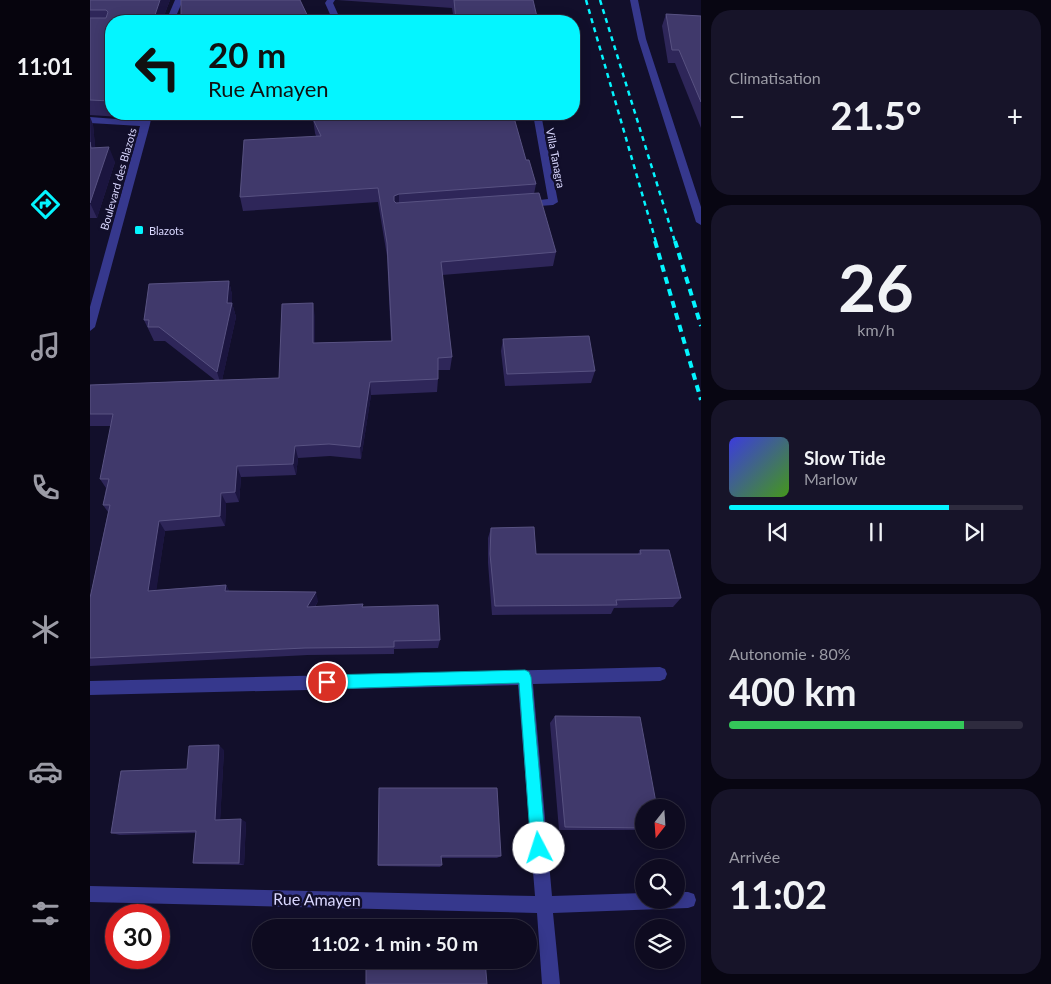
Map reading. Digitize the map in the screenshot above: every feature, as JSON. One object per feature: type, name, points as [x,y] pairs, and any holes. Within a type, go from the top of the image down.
[{"type":"street","points":[[173,15],[179,0]]},
{"type":"street","points":[[331,0],[329,3],[334,15]]},
{"type":"street","points":[[634,0],[642,39],[701,222]]},
{"type":"street","points":[[90,120],[105,120]]},
{"type":"street","name":"Boulevard des Blazots","points":[[90,327],[147,120]]},
{"type":"street","name":"Villa Tanagra","points":[[515,204],[553,202],[538,120]]},
{"type":"street","points":[[90,688],[660,674]]},
{"type":"street","points":[[525,677],[551,984]]},
{"type":"street","name":"Rue Amayen","points":[[90,894],[543,905],[688,900]]},
{"type":"building","points":[[90,0],[160,0],[155,15],[107,15],[108,12],[106,10],[90,10]]},
{"type":"building","points":[[181,0],[300,0],[307,15],[181,15]]},
{"type":"building","points":[[454,0],[533,0],[537,15],[455,15]]},
{"type":"building","points":[[666,14],[701,16],[701,102],[679,50],[672,50]]},
{"type":"building","points":[[90,18],[105,18],[105,101],[90,100]]},
{"type":"building","points":[[313,120],[515,120],[526,160],[529,160],[536,184],[399,194],[394,196],[394,201],[396,203],[539,193],[556,252],[441,262],[452,357],[438,358],[438,379],[370,382],[360,447],[329,444],[295,446],[293,464],[237,466],[235,492],[221,493],[220,516],[159,521],[148,591],[226,585],[225,591],[316,592],[307,607],[363,604],[362,607],[438,605],[440,640],[394,641],[394,647],[305,648],[90,658],[90,598],[110,505],[103,505],[109,479],[100,479],[113,414],[90,414],[90,385],[279,378],[282,304],[313,303],[313,343],[392,341],[387,243],[378,188],[240,197],[244,140],[321,136]]},
{"type":"building","points":[[90,142],[91,148],[109,147],[90,203]]},
{"type":"building","points":[[229,281],[227,303],[232,303],[217,372],[159,327],[148,327],[149,320],[144,320],[149,284]]},
{"type":"building","points":[[589,336],[595,371],[507,374],[503,339]]},
{"type":"building","points":[[534,527],[536,554],[641,554],[640,550],[669,550],[681,598],[616,600],[617,605],[495,606],[490,554],[491,528]]},
{"type":"building","points":[[555,716],[640,717],[655,799],[635,799],[635,828],[565,827]]},
{"type":"building","points":[[219,745],[215,820],[241,819],[239,863],[193,863],[196,831],[111,833],[121,771],[187,769],[189,746]]},
{"type":"building","points":[[379,788],[497,788],[501,856],[441,856],[442,865],[378,865]]},
{"type":"building","points":[[366,969],[486,969],[487,984],[366,984]]},
{"type":"railway","points":[[586,0],[656,242]]},
{"type":"railway","points":[[600,0],[675,242]]},
{"type":"railway","points":[[655,241],[701,400]]},
{"type":"railway","points":[[675,241],[701,326]]},
{"type":"place","name":"Blazots","points":[[139,230]]},
{"type":"route","points":[[327,682],[525,677],[539,848]]}]
